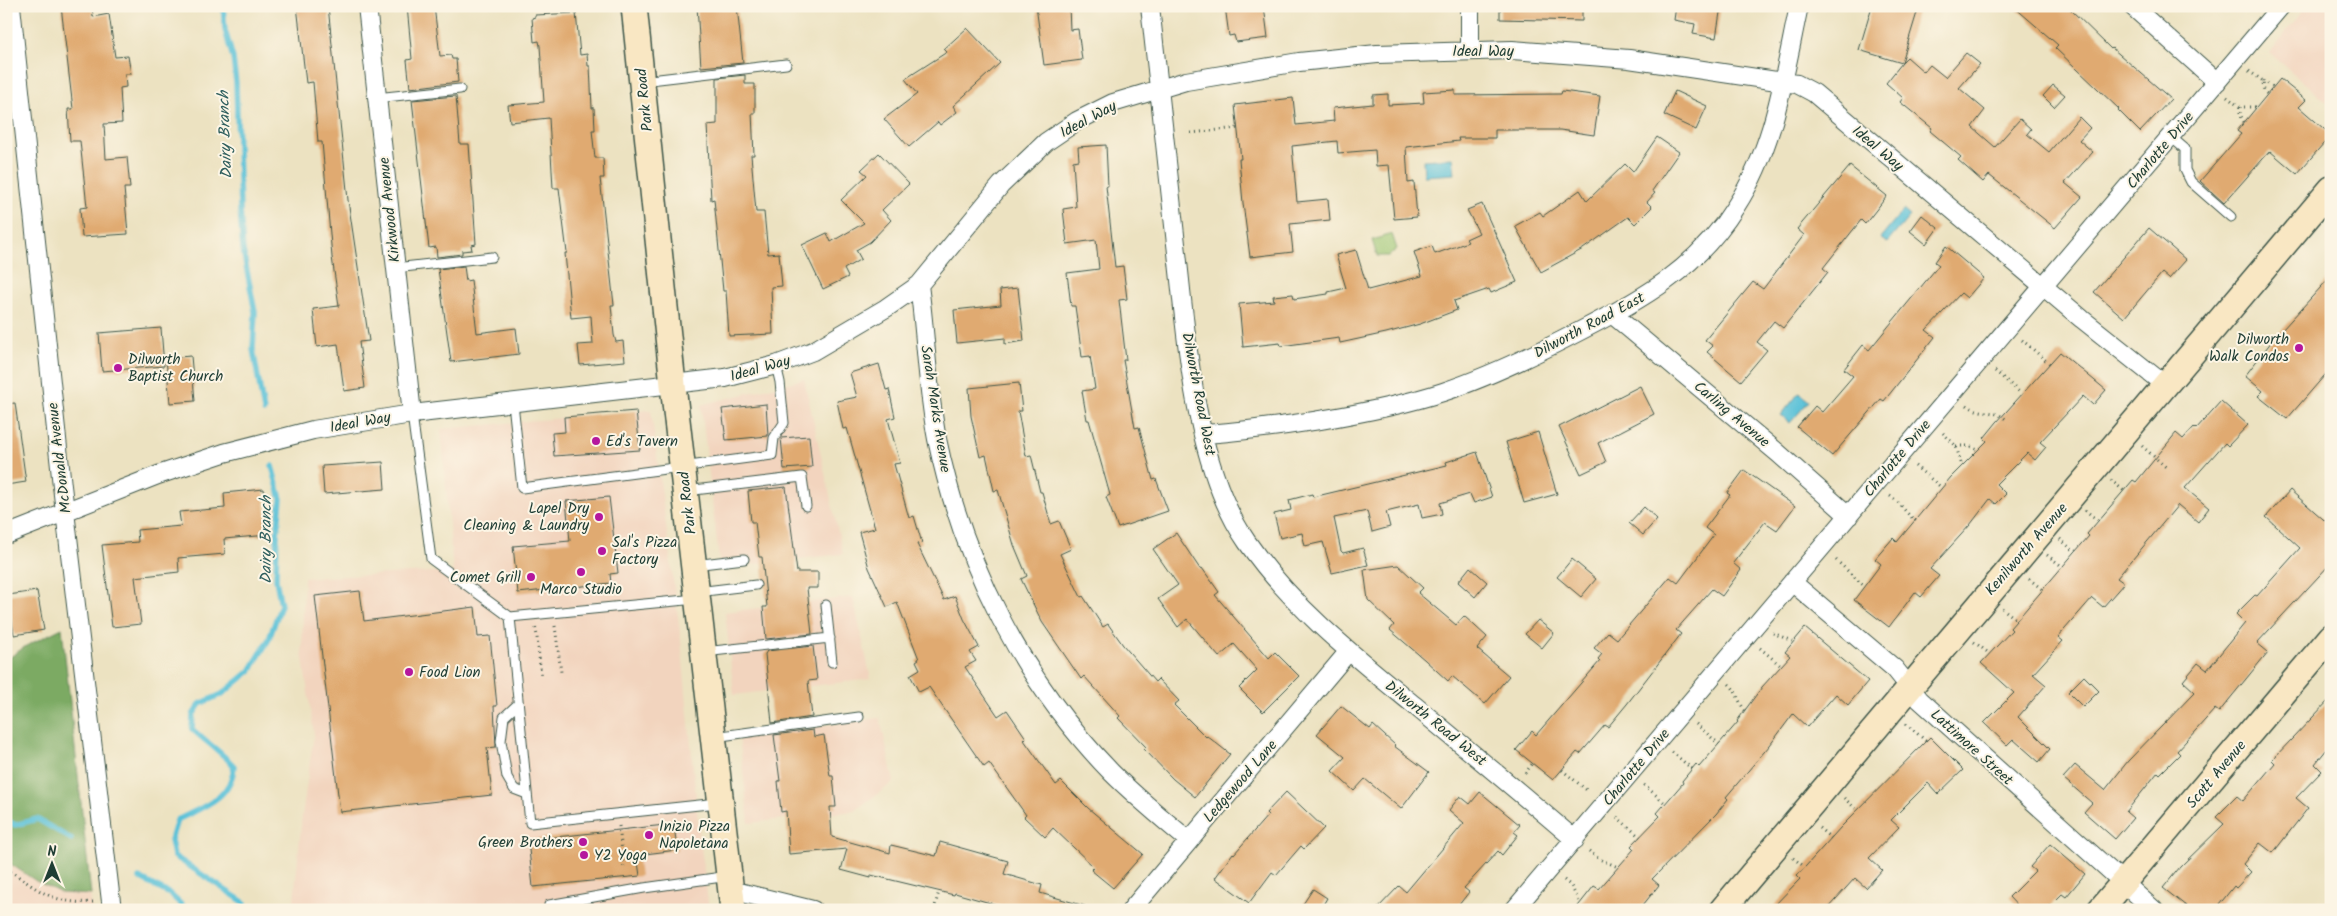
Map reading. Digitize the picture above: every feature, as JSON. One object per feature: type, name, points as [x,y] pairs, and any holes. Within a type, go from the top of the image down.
[{"type":"main road","name":"Park Road","points":[[634,6],[673,384],[731,892]]},
{"type":"main road","name":"Kenilworth Avenue","points":[[1722,910],[2331,189]]},
{"type":"main road","name":"Scott Avenue","points":[[2100,910],[2331,637]]},
{"type":"street","name":"McDonald Avenue","points":[[11,6],[33,230],[112,904]]},
{"type":"street","name":"Kirkwood Avenue","points":[[367,6],[412,414]]},
{"type":"street","name":"Dilworth Road West","points":[[1150,6],[1190,362],[1204,434],[1227,508],[1246,541],[1285,591],[1349,651],[1582,845]]},
{"type":"street","points":[[1470,6],[1470,50]]},
{"type":"street","name":"Dilworth Road East","points":[[1204,434],[1247,432],[1367,412],[1414,401],[1502,369],[1612,314],[1658,288],[1700,254],[1723,226],[1756,170],[1771,133],[1799,6]]},
{"type":"street","points":[[2132,6],[2217,82]]},
{"type":"street","name":"Charlotte Drive","points":[[1514,910],[1582,845],[1792,582],[2281,6]]},
{"type":"street","name":"Ideal Way","points":[[6,535],[66,513],[158,475],[224,454],[345,423],[724,378],[776,365],[813,351],[838,338],[919,285],[1001,185],[1046,142],[1077,121],[1113,103],[1186,81],[1299,62],[1377,54],[1512,50],[1605,56],[1797,84],[1814,93],[2044,287],[2165,385]]},
{"type":"street","name":"Sarah Marks Avenue","points":[[919,285],[928,375],[944,468],[960,526],[994,605],[1039,683],[1075,731],[1112,773],[1189,841]]},
{"type":"street","name":"Carling Avenue","points":[[1612,314],[1778,452],[1849,516]]},
{"type":"street","name":"Lattimore Street","points":[[1792,582],[1895,669],[1920,700],[2154,910]]},
{"type":"street","name":"Ledgewood Lane","points":[[1131,910],[1349,651]]},
{"type":"street","points":[[731,892],[813,910]]},
{"type":"lane","points":[[642,81],[786,64]]},
{"type":"lane","points":[[376,98],[460,89]]},
{"type":"lane","points":[[2171,137],[2185,149],[2185,170],[2191,182],[2231,217]]},
{"type":"lane","points":[[395,268],[492,257]]},
{"type":"lane","points":[[684,479],[772,455],[774,438],[784,423],[780,382],[776,365]]},
{"type":"lane","points":[[513,403],[522,488],[684,479],[802,478],[806,506]]},
{"type":"lane","points":[[412,414],[431,559],[510,617],[697,595],[756,585]]},
{"type":"lane","points":[[694,565],[744,559]]},
{"type":"lane","points":[[826,605],[832,662]]},
{"type":"lane","points":[[510,617],[530,823],[721,803]]},
{"type":"lane","points":[[704,652],[830,638]]},
{"type":"lane","points":[[518,704],[504,716],[501,741],[507,777],[514,789],[527,794]]},
{"type":"lane","points":[[714,737],[859,717]]},
{"type":"lane","points":[[550,905],[644,888],[731,892]]},
{"type":"path","points":[[2249,71],[2273,86]]},
{"type":"path","points":[[2263,81],[2264,91],[2267,94]]},
{"type":"path","points":[[2228,97],[2240,108],[2240,114],[2244,122]]},
{"type":"path","points":[[2240,108],[2256,107]]},
{"type":"path","points":[[1190,133],[1238,128]]},
{"type":"path","points":[[2022,340],[2050,364]]},
{"type":"path","points":[[1995,372],[2023,396]]},
{"type":"path","points":[[1967,405],[1977,412],[1997,412],[2006,420]]},
{"type":"path","points":[[1943,433],[1956,446],[1962,466]]},
{"type":"path","points":[[2138,442],[2168,469]]},
{"type":"path","points":[[1956,446],[1969,446],[1978,450]]},
{"type":"path","points":[[1915,466],[1942,488]]},
{"type":"path","points":[[2108,478],[2124,492]]},
{"type":"path","points":[[1890,496],[1900,503],[1904,512],[1916,521]]},
{"type":"path","points":[[2083,508],[2099,521]]},
{"type":"path","points":[[2058,537],[2075,552]]},
{"type":"path","points":[[2045,553],[2063,567]]},
{"type":"path","points":[[1836,560],[1864,586]]},
{"type":"path","points":[[2030,580],[2042,589]]},
{"type":"path","points":[[2004,609],[2017,620]]},
{"type":"path","points":[[554,613],[561,672]]},
{"type":"path","points":[[534,615],[541,675]]},
{"type":"path","points":[[1978,644],[1990,654]]},
{"type":"path","points":[[1760,648],[1781,666]]},
{"type":"path","points":[[1729,684],[1736,691],[1745,710]]},
{"type":"path","points":[[1902,720],[1926,741]]},
{"type":"path","points":[[1696,724],[1719,744]]},
{"type":"path","points":[[1672,752],[1692,769]]},
{"type":"path","points":[[1525,773],[1533,763]]},
{"type":"path","points":[[1562,770],[1589,792]]},
{"type":"path","points":[[1644,786],[1665,803]]},
{"type":"path","points":[[1840,794],[1857,810]]},
{"type":"path","points":[[1617,817],[1640,837]]},
{"type":"path","points":[[1814,824],[1831,838]]},
{"type":"path","points":[[619,826],[624,869]]},
{"type":"path","points":[[1582,845],[1599,859],[1618,867]]},
{"type":"path","points":[[1789,854],[1805,868]]},
{"type":"path","points":[[6,868],[49,897],[79,902],[112,904]]},
{"type":"path","points":[[1564,880],[1571,886],[1580,903]]},
{"type":"path","points":[[934,910],[939,892]]},
{"type":"shaded area","points":[[2306,6],[2331,6],[2331,106],[2270,53]]},
{"type":"shaded area","points":[[804,379],[843,554],[720,568],[701,405]]},
{"type":"shaded area","points":[[651,410],[681,640],[699,830],[709,910],[293,910],[302,816],[314,734],[302,652],[304,578],[453,571],[441,429]]},
{"type":"shaded area","points":[[853,597],[871,679],[734,695],[725,612]]},
{"type":"shaded area","points":[[880,718],[894,782],[854,811],[749,823],[739,736]]},
{"type":"shaded area","points":[[82,812],[92,910],[6,910],[6,820]]},
{"type":"green space","points":[[1392,234],[1397,249],[1388,256],[1377,256],[1372,240]]},
{"type":"green space","points":[[62,628],[91,895],[61,893],[36,881],[6,861],[6,660],[26,646]]},
{"type":"water","points":[[1453,158],[1455,174],[1424,176],[1423,160]]},
{"type":"water","points":[[1903,210],[1910,216],[1887,243],[1880,238]]},
{"type":"water","points":[[1799,393],[1809,401],[1790,423],[1781,415]]},
{"type":"building","points":[[61,6],[92,6],[93,17],[109,14],[115,57],[128,56],[131,74],[125,74],[126,87],[120,88],[122,123],[104,124],[106,159],[127,157],[130,188],[124,188],[128,234],[82,237],[80,208],[87,207],[80,141],[70,141],[68,109],[73,109]]},
{"type":"building","points":[[297,6],[328,6],[348,200],[369,341],[359,342],[365,388],[344,391],[338,344],[317,347],[313,309],[339,306],[332,257],[322,142],[318,142],[313,82],[306,83]]},
{"type":"building","points":[[407,6],[434,6],[440,56],[451,55],[452,59],[456,59],[458,82],[410,88],[407,60],[412,59]]},
{"type":"building","points":[[697,6],[737,6],[743,63],[701,67]]},
{"type":"building","points":[[1036,6],[1069,6],[1070,30],[1078,29],[1082,60],[1044,65]]},
{"type":"building","points":[[1225,6],[1264,6],[1268,38],[1236,42],[1234,35],[1229,36]]},
{"type":"building","points":[[1500,6],[1582,6],[1582,21],[1500,19]]},
{"type":"building","points":[[1676,6],[1721,6],[1716,38],[1693,34],[1695,24],[1674,20]]},
{"type":"building","points":[[1872,6],[1919,6],[1902,62],[1907,57],[1924,72],[1930,65],[1945,77],[1966,53],[1980,64],[1959,88],[1985,110],[1972,127],[1995,147],[2020,119],[2031,129],[2027,134],[2049,152],[2079,117],[2090,128],[2079,140],[2093,152],[2065,183],[2082,197],[2055,228],[1989,175],[1983,182],[1958,160],[1961,157],[1930,131],[1932,128],[1900,102],[1903,98],[1886,83],[1902,63],[1859,50]]},
{"type":"building","points":[[2013,6],[2067,6],[2111,49],[2171,99],[2140,132],[2119,109],[2055,48],[2058,45]]},
{"type":"building","points":[[576,13],[580,55],[587,54],[588,66],[590,66],[592,108],[594,108],[595,130],[592,130],[595,158],[603,158],[604,178],[600,178],[614,305],[611,305],[614,335],[616,342],[623,341],[625,361],[580,365],[578,345],[593,344],[591,316],[571,318],[565,253],[567,253],[559,188],[553,188],[549,118],[510,122],[508,105],[544,102],[540,46],[539,41],[534,42],[532,18],[535,15]]},
{"type":"building","points":[[967,28],[1000,63],[953,106],[957,112],[940,125],[938,122],[909,147],[884,119],[917,94],[905,79],[947,52],[944,49]]},
{"type":"building","points":[[745,75],[745,84],[755,84],[755,113],[752,113],[754,155],[751,155],[756,212],[764,212],[768,254],[779,253],[782,286],[771,287],[773,334],[729,336],[726,291],[723,291],[714,199],[711,200],[707,125],[717,124],[717,78]]},
{"type":"building","points":[[2280,79],[2306,100],[2299,107],[2331,135],[2297,174],[2270,151],[2224,203],[2200,181],[2241,134],[2237,131]]},
{"type":"building","points":[[2053,85],[2065,95],[2054,107],[2043,96]]},
{"type":"building","points":[[1455,90],[1455,95],[1561,94],[1562,91],[1600,96],[1594,135],[1560,130],[1495,130],[1495,138],[1458,138],[1459,141],[1406,147],[1408,183],[1414,182],[1417,217],[1394,219],[1389,165],[1376,166],[1375,150],[1338,153],[1337,141],[1292,146],[1297,202],[1328,199],[1330,220],[1290,224],[1293,252],[1250,257],[1243,203],[1239,159],[1241,159],[1235,105],[1293,98],[1296,125],[1334,121],[1333,108],[1373,104],[1373,95],[1388,94],[1388,105],[1424,103],[1423,92]]},
{"type":"building","points":[[1675,91],[1707,106],[1696,130],[1664,115]]},
{"type":"building","points":[[456,96],[460,144],[469,144],[476,244],[471,245],[472,250],[462,251],[462,254],[437,257],[436,247],[429,248],[412,100]]},
{"type":"building","points":[[1657,137],[1679,152],[1652,191],[1655,193],[1647,202],[1652,207],[1635,224],[1628,217],[1583,249],[1541,272],[1515,226],[1540,212],[1543,216],[1580,190],[1587,201],[1625,164],[1633,172]]},
{"type":"building","points":[[1106,145],[1108,186],[1106,186],[1115,267],[1123,266],[1127,299],[1119,300],[1126,360],[1123,360],[1135,428],[1139,427],[1153,480],[1156,479],[1168,511],[1118,528],[1106,497],[1110,495],[1089,420],[1087,420],[1082,391],[1095,389],[1090,356],[1082,357],[1075,306],[1071,306],[1067,273],[1099,269],[1096,240],[1067,244],[1063,209],[1076,207],[1073,161],[1079,160],[1078,147]]},
{"type":"building","points":[[879,153],[909,184],[882,210],[891,220],[870,242],[856,250],[861,259],[844,269],[848,277],[823,289],[802,245],[827,233],[831,242],[864,223],[841,200],[867,175],[861,170]]},
{"type":"building","points":[[1850,166],[1887,196],[1865,224],[1861,220],[1823,268],[1828,272],[1783,328],[1774,321],[1757,342],[1767,350],[1741,381],[1707,352],[1713,346],[1705,340],[1753,282],[1763,289],[1804,235],[1797,229]]},
{"type":"building","points":[[1482,204],[1517,282],[1491,293],[1489,289],[1454,301],[1457,310],[1420,324],[1386,333],[1340,343],[1339,338],[1281,346],[1280,343],[1243,347],[1239,304],[1274,301],[1273,296],[1293,294],[1294,299],[1328,294],[1328,292],[1346,288],[1336,255],[1356,250],[1368,290],[1422,276],[1414,252],[1432,246],[1435,254],[1468,242],[1466,239],[1479,233],[1467,210]]},
{"type":"building","points":[[1922,215],[1938,228],[1926,244],[1910,231]]},
{"type":"building","points":[[2149,228],[2186,260],[2169,279],[2162,273],[2124,318],[2094,292]]},
{"type":"building","points":[[1946,246],[1984,278],[1967,298],[1961,293],[1926,330],[1935,337],[1884,401],[1881,399],[1832,456],[1797,427],[1815,406],[1822,412],[1853,376],[1844,369],[1863,345],[1869,350],[1939,265],[1935,262]]},
{"type":"building","points":[[464,266],[466,281],[471,280],[477,333],[516,328],[519,354],[451,362],[438,269]]},
{"type":"building","name":"Dilworth Walk Condos","points":[[2331,276],[2331,368],[2287,419],[2258,396],[2263,391],[2245,376],[2272,341]]},
{"type":"building","points":[[1018,288],[1024,341],[1005,344],[1005,338],[957,343],[954,310],[1001,305],[1000,290]]},
{"type":"building","name":"Dilworth Baptist Church","points":[[161,328],[164,366],[102,371],[99,333]]},
{"type":"building","points":[[2060,352],[2106,390],[2093,405],[2083,396],[2040,442],[2046,447],[2035,460],[2027,453],[1996,484],[2006,494],[1996,504],[1990,499],[1970,525],[1930,569],[1939,576],[1921,597],[1915,592],[1889,627],[1854,600],[1881,564],[1875,559],[1893,538],[1897,542],[1951,477],[1987,441],[1984,438],[1997,422]]},
{"type":"building","points":[[191,356],[195,401],[170,403],[166,358]]},
{"type":"building","points":[[879,364],[886,390],[889,389],[895,417],[888,419],[900,463],[894,464],[909,518],[914,516],[922,543],[917,544],[944,600],[955,596],[964,619],[979,647],[970,652],[976,661],[965,667],[998,716],[1007,710],[1026,738],[1024,740],[1056,785],[1061,781],[1088,808],[1143,854],[1113,888],[1091,870],[1094,867],[1053,828],[1045,837],[1024,817],[1026,815],[989,763],[984,767],[929,687],[919,692],[910,675],[920,669],[916,661],[919,659],[897,602],[887,607],[869,568],[859,532],[875,528],[847,428],[843,429],[837,401],[857,397],[850,373]]},
{"type":"building","points":[[1019,383],[1022,411],[1018,411],[1026,456],[1031,455],[1040,492],[1042,492],[1051,524],[1059,521],[1071,549],[1060,554],[1081,597],[1083,596],[1103,627],[1108,624],[1123,645],[1155,682],[1158,679],[1179,701],[1174,705],[1206,737],[1230,754],[1195,797],[1173,779],[1144,749],[1146,747],[1118,718],[1120,716],[1084,676],[1081,679],[1042,622],[1021,579],[1027,576],[1014,545],[998,490],[994,491],[986,455],[980,457],[971,416],[969,388]]},
{"type":"building","points":[[1640,386],[1654,414],[1598,443],[1606,462],[1581,474],[1559,427]]},
{"type":"building","points":[[2221,401],[2248,425],[2228,446],[2225,443],[2185,488],[2209,508],[2198,522],[2178,505],[2117,578],[2124,583],[2103,607],[2092,598],[2058,637],[2063,641],[2033,674],[2046,685],[2018,717],[2050,749],[2039,762],[2013,739],[2007,745],[1984,723],[2014,693],[1981,663],[2012,630],[2010,628],[2089,536],[2087,534],[2133,480],[2136,482],[2176,433],[2183,439],[2194,427],[2196,429]]},
{"type":"building","points":[[15,403],[26,482],[6,485],[6,404]]},
{"type":"building","points":[[766,404],[768,436],[726,440],[722,409]]},
{"type":"building","name":"Ed's Tavern","points":[[636,411],[640,450],[554,456],[552,433],[565,432],[564,417]]},
{"type":"building","points":[[1538,432],[1557,494],[1524,503],[1506,442]]},
{"type":"building","points":[[809,436],[812,467],[784,469],[781,438]]},
{"type":"building","points":[[1477,452],[1492,497],[1474,503],[1470,494],[1440,503],[1442,514],[1422,518],[1419,504],[1386,512],[1390,527],[1372,532],[1367,511],[1334,518],[1341,551],[1343,553],[1363,548],[1368,565],[1332,573],[1323,542],[1305,546],[1302,533],[1280,538],[1274,514],[1291,510],[1289,500],[1312,494],[1313,497],[1447,465],[1446,462]]},
{"type":"building","points":[[383,462],[385,489],[324,494],[322,466]]},
{"type":"building","points":[[1744,470],[1795,506],[1777,530],[1765,522],[1733,563],[1741,570],[1722,596],[1712,589],[1676,630],[1681,634],[1608,727],[1605,725],[1580,754],[1577,752],[1553,780],[1516,750],[1532,731],[1536,735],[1600,661],[1598,659],[1602,654],[1594,648],[1608,632],[1617,639],[1670,577],[1678,583],[1714,535],[1705,528],[1730,495],[1727,493]]},
{"type":"building","points":[[786,487],[797,572],[818,572],[818,588],[807,588],[812,634],[766,639],[763,607],[767,607],[762,557],[759,557],[755,522],[751,522],[748,491]]},
{"type":"building","points":[[264,489],[268,535],[224,539],[225,554],[178,558],[179,572],[135,577],[141,624],[112,627],[102,545],[138,542],[137,530],[181,526],[179,512],[225,508],[224,493]]},
{"type":"building","points":[[2290,490],[2331,526],[2331,563],[2257,643],[2268,652],[2219,712],[2215,709],[2177,751],[2180,754],[2160,774],[2158,772],[2126,812],[2133,818],[2115,839],[2084,812],[2092,803],[2063,778],[2075,765],[2105,790],[2128,761],[2195,692],[2183,681],[2198,663],[2207,670],[2245,623],[2236,614],[2255,595],[2257,596],[2300,548],[2266,517]]},
{"type":"building","points":[[609,497],[618,573],[610,574],[611,583],[518,593],[513,546],[570,541],[566,501]]},
{"type":"building","points":[[1644,507],[1657,519],[1643,535],[1629,523]]},
{"type":"building","points":[[1176,533],[1200,569],[1202,568],[1219,592],[1215,595],[1269,658],[1275,652],[1299,676],[1263,712],[1239,688],[1257,670],[1234,644],[1219,657],[1187,619],[1178,627],[1158,599],[1178,585],[1153,549]]},
{"type":"building","points":[[1572,559],[1596,579],[1581,597],[1557,577]]},
{"type":"building","points":[[1398,565],[1423,588],[1418,593],[1456,625],[1464,616],[1487,637],[1477,649],[1509,676],[1485,704],[1452,676],[1448,681],[1390,630],[1394,625],[1368,600],[1364,570]]},
{"type":"building","points":[[1470,567],[1487,582],[1475,597],[1458,582]]},
{"type":"building","points":[[37,591],[44,630],[14,635],[8,595]]},
{"type":"building","name":"Food Lion","points":[[360,591],[364,621],[475,607],[478,637],[490,636],[497,706],[494,706],[496,747],[487,748],[492,795],[340,812],[315,596]]},
{"type":"building","points":[[1538,620],[1554,633],[1542,648],[1525,634]]},
{"type":"building","points":[[1805,628],[1868,681],[1848,705],[1836,694],[1807,727],[1793,714],[1770,745],[1726,797],[1728,799],[1716,814],[1652,879],[1659,885],[1639,910],[1575,910],[1594,886],[1599,889],[1634,849],[1631,846],[1660,816],[1657,813],[1683,783],[1682,781],[1696,764],[1699,767],[1738,722],[1762,687],[1790,656],[1785,652]]},
{"type":"building","points":[[813,646],[817,680],[808,681],[812,717],[772,723],[765,654],[767,651]]},
{"type":"building","points":[[2084,676],[2099,691],[2083,707],[2068,692]]},
{"type":"building","points":[[2331,698],[2331,744],[2315,764],[2322,771],[2296,798],[2308,808],[2273,853],[2260,843],[2243,864],[2251,872],[2236,888],[2234,886],[2215,910],[2191,910],[2163,888],[2180,867],[2224,824],[2216,817],[2237,796],[2243,801],[2275,763],[2272,760]]},
{"type":"building","points":[[1341,706],[1370,729],[1373,725],[1394,746],[1429,772],[1401,809],[1365,779],[1354,791],[1332,771],[1345,757],[1317,734]]},
{"type":"building","points":[[813,730],[814,737],[824,735],[830,776],[833,776],[836,807],[830,807],[832,837],[890,853],[891,845],[936,856],[940,842],[1008,861],[1004,874],[1042,885],[1040,893],[1085,906],[1084,910],[1015,910],[955,893],[954,895],[871,875],[871,878],[841,870],[847,849],[789,854],[786,811],[781,812],[778,781],[780,781],[774,735]]},
{"type":"building","points":[[1930,737],[1963,770],[1938,794],[1928,783],[1891,820],[1899,827],[1869,858],[1882,870],[1866,888],[1855,878],[1826,910],[1770,910],[1800,879],[1797,876],[1841,827]]},
{"type":"building","points":[[1286,792],[1324,828],[1304,849],[1301,846],[1276,875],[1272,872],[1249,903],[1215,878],[1233,853],[1268,815],[1266,813]]},
{"type":"building","points":[[1480,792],[1520,825],[1514,832],[1518,835],[1502,855],[1498,851],[1464,888],[1469,892],[1455,910],[1376,910],[1399,886],[1406,892],[1464,823],[1449,810],[1460,796],[1470,804]]},
{"type":"building","points":[[674,824],[677,850],[637,855],[640,876],[533,887],[528,840]]},
{"type":"building","points":[[2050,844],[2085,874],[2066,897],[2062,894],[2046,910],[2021,910],[2009,897],[2035,871],[2030,867]]},
{"type":"building","points":[[1313,889],[1327,898],[1320,910],[1312,910],[1303,904]]},
{"type":"waterway","name":"Dairy Branch","points":[[223,6],[225,30],[233,58],[236,83],[243,250],[255,312],[253,349],[264,411]]},
{"type":"waterway","name":"Dairy Branch","points":[[246,910],[245,903],[174,856],[171,840],[177,820],[206,806],[222,794],[232,777],[234,766],[192,729],[193,715],[200,704],[222,694],[250,671],[269,639],[281,605],[276,580],[277,536],[281,499],[272,466]]},
{"type":"waterway","points":[[6,820],[15,825],[37,819],[71,839]]},
{"type":"waterway","points":[[139,878],[170,894],[187,910]]},
{"type":"place","name":"Dilworth Walk Condos","points":[[2299,348]]},
{"type":"place","name":"Dilworth Baptist Church","points":[[118,368]]},
{"type":"place","name":"Ed's Tavern","points":[[596,441]]},
{"type":"place","name":"Lapel Dry Cleaning & Laundry","points":[[599,517]]},
{"type":"place","name":"Sal's Pizza Factory","points":[[602,551]]},
{"type":"place","name":"Marco Studio","points":[[581,572]]},
{"type":"place","name":"Comet Grill","points":[[531,577]]},
{"type":"place","name":"Food Lion","points":[[409,672]]},
{"type":"place","name":"Inizio Pizza Napoletana","points":[[649,835]]},
{"type":"place","name":"Green Brothers","points":[[583,842]]},
{"type":"place","name":"Y2 Yoga","points":[[584,855]]}]
